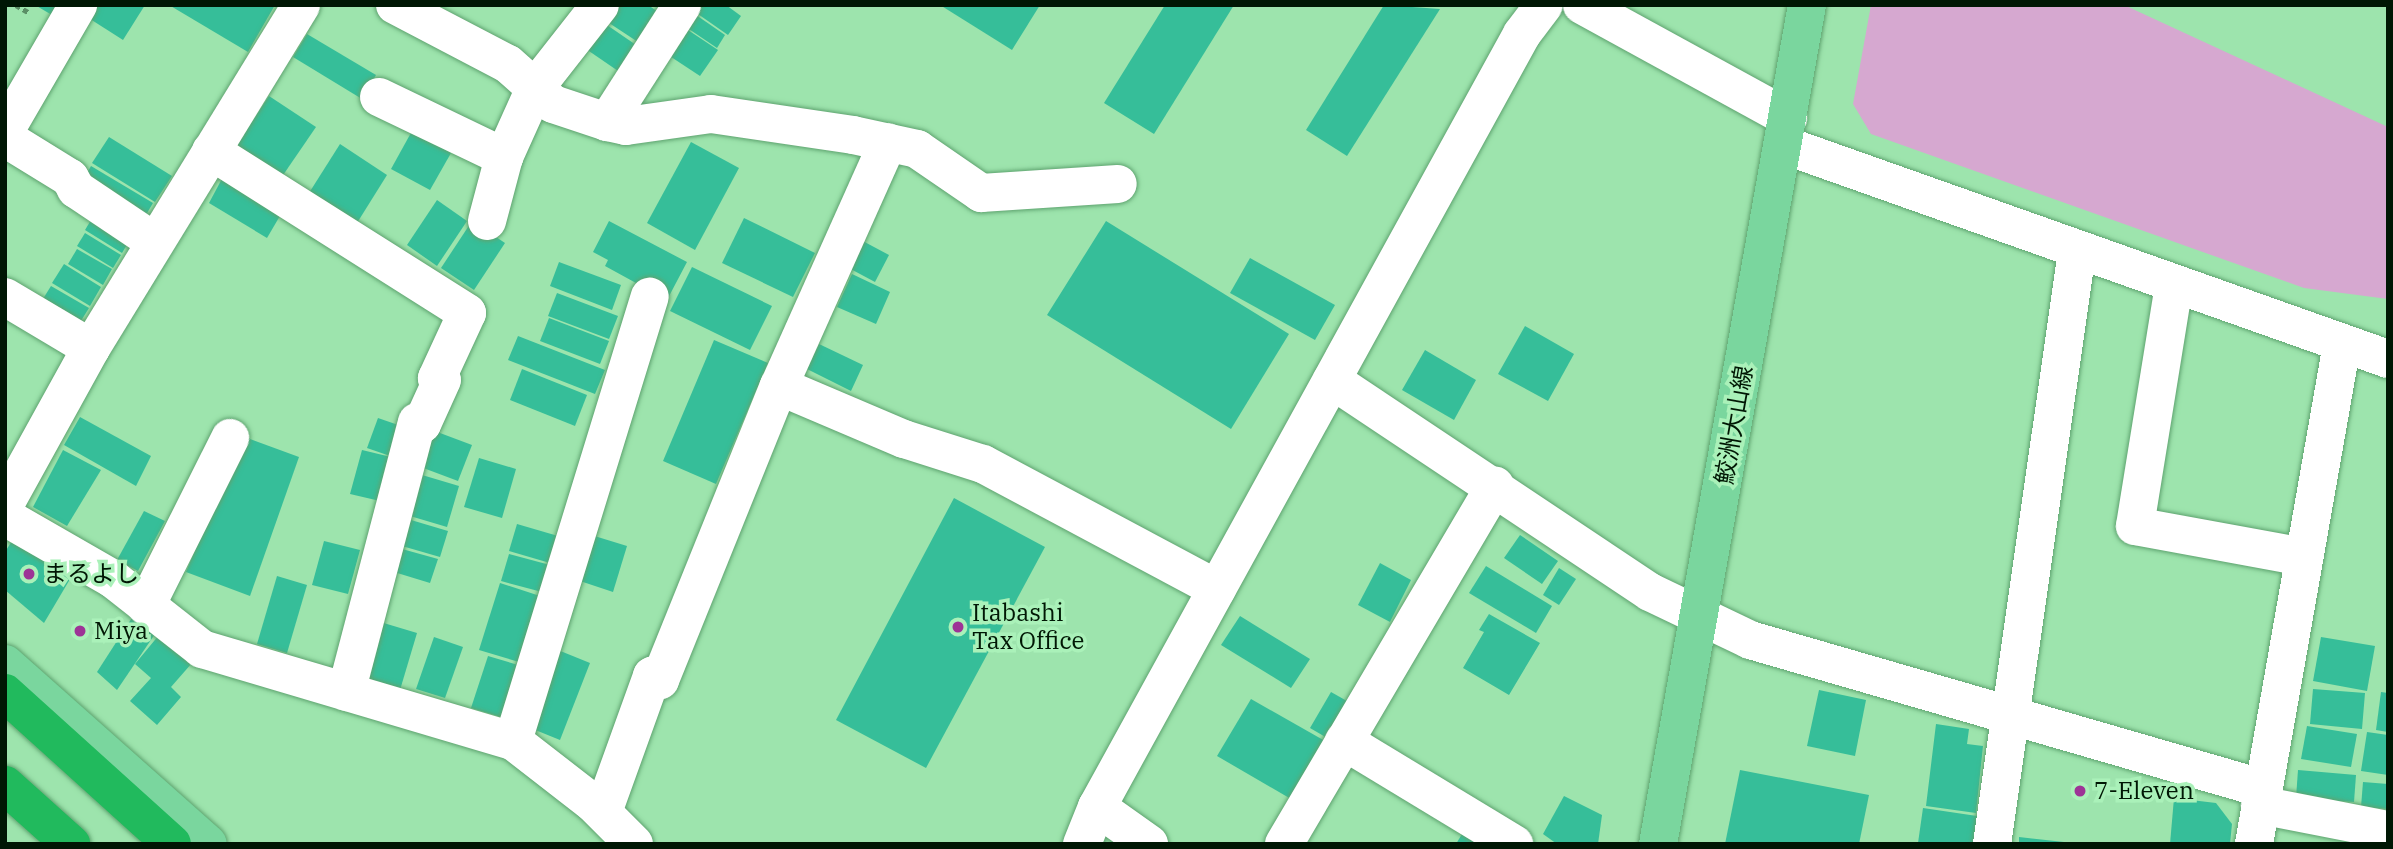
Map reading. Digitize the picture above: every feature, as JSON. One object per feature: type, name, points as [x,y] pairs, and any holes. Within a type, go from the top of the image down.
[{"type":"highway","points":[[5,693],[172,844]]},
{"type":"highway","points":[[5,706],[156,844]]},
{"type":"highway","points":[[5,785],[71,844]]},
{"type":"main road","name":"鮫洲大山線","points":[[1658,844],[1807,5]]},
{"type":"main road","points":[[5,664],[208,844]]},
{"type":"street","points":[[5,131],[78,5]]},
{"type":"street","points":[[5,504],[91,348],[301,5]]},
{"type":"street","points":[[395,5],[508,64],[553,104],[607,122],[626,126],[711,114],[902,146],[981,193],[1118,184]]},
{"type":"street","points":[[487,221],[503,157],[535,88],[600,5]]},
{"type":"street","points":[[607,122],[682,5]]},
{"type":"street","points":[[1083,844],[1097,807],[1522,34],[1544,5]]},
{"type":"street","points":[[1582,5],[1786,132],[2077,251],[2388,359]]},
{"type":"street","points":[[379,97],[503,157]]},
{"type":"street","points":[[5,138],[70,178],[76,189],[155,242]]},
{"type":"street","points":[[603,812],[652,676],[660,680],[779,386],[902,146]]},
{"type":"street","points":[[211,151],[467,313],[437,378],[442,380],[422,424],[417,422],[345,692]]},
{"type":"street","points":[[1992,844],[2077,251]]},
{"type":"street","points":[[2175,285],[2134,526],[2304,557]]},
{"type":"street","points":[[5,297],[91,348]]},
{"type":"street","points":[[513,741],[650,297]]},
{"type":"street","points":[[2342,344],[2388,338]]},
{"type":"street","points":[[2254,844],[2260,796],[2342,344]]},
{"type":"street","points":[[1332,380],[1495,486],[1650,592],[1751,640],[2260,796],[2388,830]]},
{"type":"street","points":[[779,386],[904,439],[983,464],[1217,589]]},
{"type":"street","points":[[146,606],[230,438]]},
{"type":"street","points":[[1284,844],[1495,486]]},
{"type":"street","points":[[5,517],[113,579],[202,649],[513,741],[603,812],[634,844]]},
{"type":"street","points":[[1344,741],[1514,844]]},
{"type":"street","points":[[1097,807],[1149,844]]},
{"type":"shaded area","points":[[1871,5],[2124,5],[2388,127],[2388,299],[2304,288],[1871,134],[1853,104]]},
{"type":"building","points":[[35,5],[64,5],[57,18]]},
{"type":"building","points":[[94,5],[145,5],[123,40],[87,17]]},
{"type":"building","points":[[169,5],[275,5],[248,52]]},
{"type":"building","points":[[612,5],[648,5],[664,16],[656,28],[644,21],[656,29],[644,46],[603,19]]},
{"type":"building","points":[[685,5],[726,5],[741,16],[728,35]]},
{"type":"building","points":[[940,5],[1040,5],[1012,50]]},
{"type":"building","points":[[1165,5],[1234,5],[1154,134],[1104,103]]},
{"type":"building","points":[[1384,5],[1440,9],[1347,156],[1306,130]]},
{"type":"building","points":[[686,8],[725,35],[717,48],[677,21]]},
{"type":"building","points":[[676,22],[718,50],[700,76],[659,49]]},
{"type":"building","points":[[604,23],[639,47],[621,73],[586,49]]},
{"type":"building","points":[[307,34],[376,75],[362,99],[293,57]]},
{"type":"building","points":[[269,96],[316,127],[279,181],[233,150]]},
{"type":"building","points":[[412,131],[451,153],[430,190],[391,169]]},
{"type":"building","points":[[109,137],[172,176],[155,202],[92,163]]},
{"type":"building","points":[[691,142],[739,168],[695,250],[647,223]]},
{"type":"building","points":[[340,144],[387,175],[357,223],[309,193]]},
{"type":"building","points":[[91,166],[153,203],[140,225],[79,187]]},
{"type":"building","points":[[224,175],[284,209],[267,238],[209,203]]},
{"type":"building","points":[[437,200],[467,221],[437,266],[407,245]]},
{"type":"building","points":[[97,210],[134,233],[122,253],[85,230]]},
{"type":"building","points":[[744,218],[815,253],[793,297],[722,263]]},
{"type":"building","points":[[472,221],[505,243],[474,290],[441,268]]},
{"type":"building","points":[[609,221],[687,262],[667,300],[605,266],[608,260],[593,252]]},
{"type":"building","points":[[1106,221],[1289,334],[1231,429],[1047,315]]},
{"type":"building","points":[[85,233],[121,255],[113,268],[77,246]]},
{"type":"building","points":[[859,239],[889,255],[875,282],[845,266]]},
{"type":"building","points":[[77,249],[112,269],[103,285],[68,264]]},
{"type":"building","points":[[1250,258],[1335,305],[1315,340],[1230,293]]},
{"type":"building","points":[[559,262],[621,285],[612,310],[550,286]]},
{"type":"building","points":[[64,264],[101,287],[90,306],[52,283]]},
{"type":"building","points":[[692,267],[772,306],[750,350],[670,311]]},
{"type":"building","points":[[852,274],[890,292],[876,324],[837,307]]},
{"type":"building","points":[[51,286],[89,308],[79,324],[41,302]]},
{"type":"building","points":[[557,293],[618,316],[609,339],[548,316]]},
{"type":"building","points":[[549,318],[609,341],[600,364],[540,341]]},
{"type":"building","points":[[1525,326],[1574,354],[1548,401],[1498,374]]},
{"type":"building","points":[[518,336],[605,370],[595,394],[508,360]]},
{"type":"building","points":[[714,340],[768,363],[716,484],[663,461]]},
{"type":"building","points":[[819,344],[863,365],[851,391],[807,369]]},
{"type":"building","points":[[1425,350],[1476,380],[1454,420],[1402,390]]},
{"type":"building","points":[[522,369],[587,395],[575,426],[510,400]]},
{"type":"building","points":[[80,417],[151,456],[136,486],[64,445]]},
{"type":"building","points":[[378,418],[404,427],[393,457],[367,448]]},
{"type":"building","points":[[424,427],[472,445],[458,481],[410,463]]},
{"type":"building","points":[[242,436],[299,457],[250,596],[186,572]]},
{"type":"building","points":[[63,450],[101,470],[67,526],[33,507]]},
{"type":"building","points":[[362,450],[391,457],[380,501],[350,494]]},
{"type":"building","points":[[479,458],[516,469],[502,518],[464,507]]},
{"type":"building","points":[[412,472],[459,486],[447,527],[400,513]]},
{"type":"building","points":[[954,498],[1045,547],[926,768],[836,720]]},
{"type":"building","points":[[144,511],[165,521],[138,571],[117,560]]},
{"type":"building","points":[[411,520],[448,531],[440,557],[402,546]]},
{"type":"building","points":[[517,524],[558,536],[550,563],[509,551]]},
{"type":"building","points":[[588,534],[627,546],[613,592],[574,579]]},
{"type":"building","points":[[1520,535],[1558,561],[1542,584],[1504,558]]},
{"type":"building","points":[[15,536],[76,569],[44,623],[5,590],[5,552]]},
{"type":"building","points":[[324,541],[360,550],[348,594],[312,585]]},
{"type":"building","points":[[402,549],[438,559],[430,583],[394,572]]},
{"type":"building","points":[[509,554],[550,565],[542,592],[501,581]]},
{"type":"building","points":[[1380,563],[1411,580],[1390,622],[1358,605]]},
{"type":"building","points":[[1486,566],[1552,606],[1536,633],[1469,593]]},
{"type":"building","points":[[1559,568],[1576,579],[1559,605],[1543,595]]},
{"type":"building","points":[[277,576],[307,585],[287,653],[257,644]]},
{"type":"building","points":[[500,583],[540,596],[519,662],[479,650]]},
{"type":"building","points":[[137,610],[157,631],[117,690],[97,672]]},
{"type":"building","points":[[1489,614],[1540,643],[1509,695],[1463,668],[1484,632],[1479,630]]},
{"type":"building","points":[[1240,616],[1310,659],[1291,688],[1221,645]]},
{"type":"building","points":[[377,621],[417,633],[400,690],[359,677]]},
{"type":"building","points":[[159,635],[192,663],[171,687],[181,697],[157,725],[130,701],[151,678],[135,664]]},
{"type":"building","points":[[434,637],[463,647],[445,698],[416,689]]},
{"type":"building","points":[[2321,637],[2375,646],[2367,691],[2313,681]]},
{"type":"building","points":[[553,648],[590,663],[560,740],[523,725]]},
{"type":"building","points":[[488,656],[518,665],[501,717],[471,708]]},
{"type":"building","points":[[2313,689],[2365,693],[2362,729],[2310,724]]},
{"type":"building","points":[[1819,690],[1866,700],[1855,756],[1807,746]]},
{"type":"building","points":[[1331,692],[1354,705],[1334,742],[1310,728]]},
{"type":"building","points":[[2381,692],[2388,693],[2388,732],[2376,730]]},
{"type":"building","points":[[1251,699],[1325,741],[1291,799],[1217,756]]},
{"type":"building","points":[[1936,724],[1969,729],[1967,744],[1983,746],[1976,813],[1926,806]]},
{"type":"building","points":[[2307,726],[2357,734],[2351,767],[2301,759]]},
{"type":"building","points":[[2367,732],[2388,735],[2388,775],[2361,771]]},
{"type":"building","points":[[1740,770],[1869,795],[1859,844],[1725,844]]},
{"type":"building","points":[[2298,770],[2356,775],[2354,802],[2296,798]]},
{"type":"building","points":[[2363,782],[2388,784],[2388,809],[2361,807]]},
{"type":"building","points":[[1564,796],[1602,815],[1598,844],[1557,844],[1543,834]]},
{"type":"building","points":[[2174,798],[2216,803],[2232,824],[2230,844],[2170,844]]},
{"type":"building","points":[[1923,808],[1977,816],[1973,844],[1918,843]]},
{"type":"building","points":[[1465,829],[1492,844],[1456,844]]},
{"type":"building","points":[[2019,837],[2064,842],[2064,844],[2019,844]]},
{"type":"place","name":"まるよし","points":[[29,574]]},
{"type":"place","name":"Itabashi Tax Office","points":[[958,627]]},
{"type":"place","name":"Miya","points":[[80,631]]},
{"type":"place","name":"7-Eleven","points":[[2080,791]]}]
